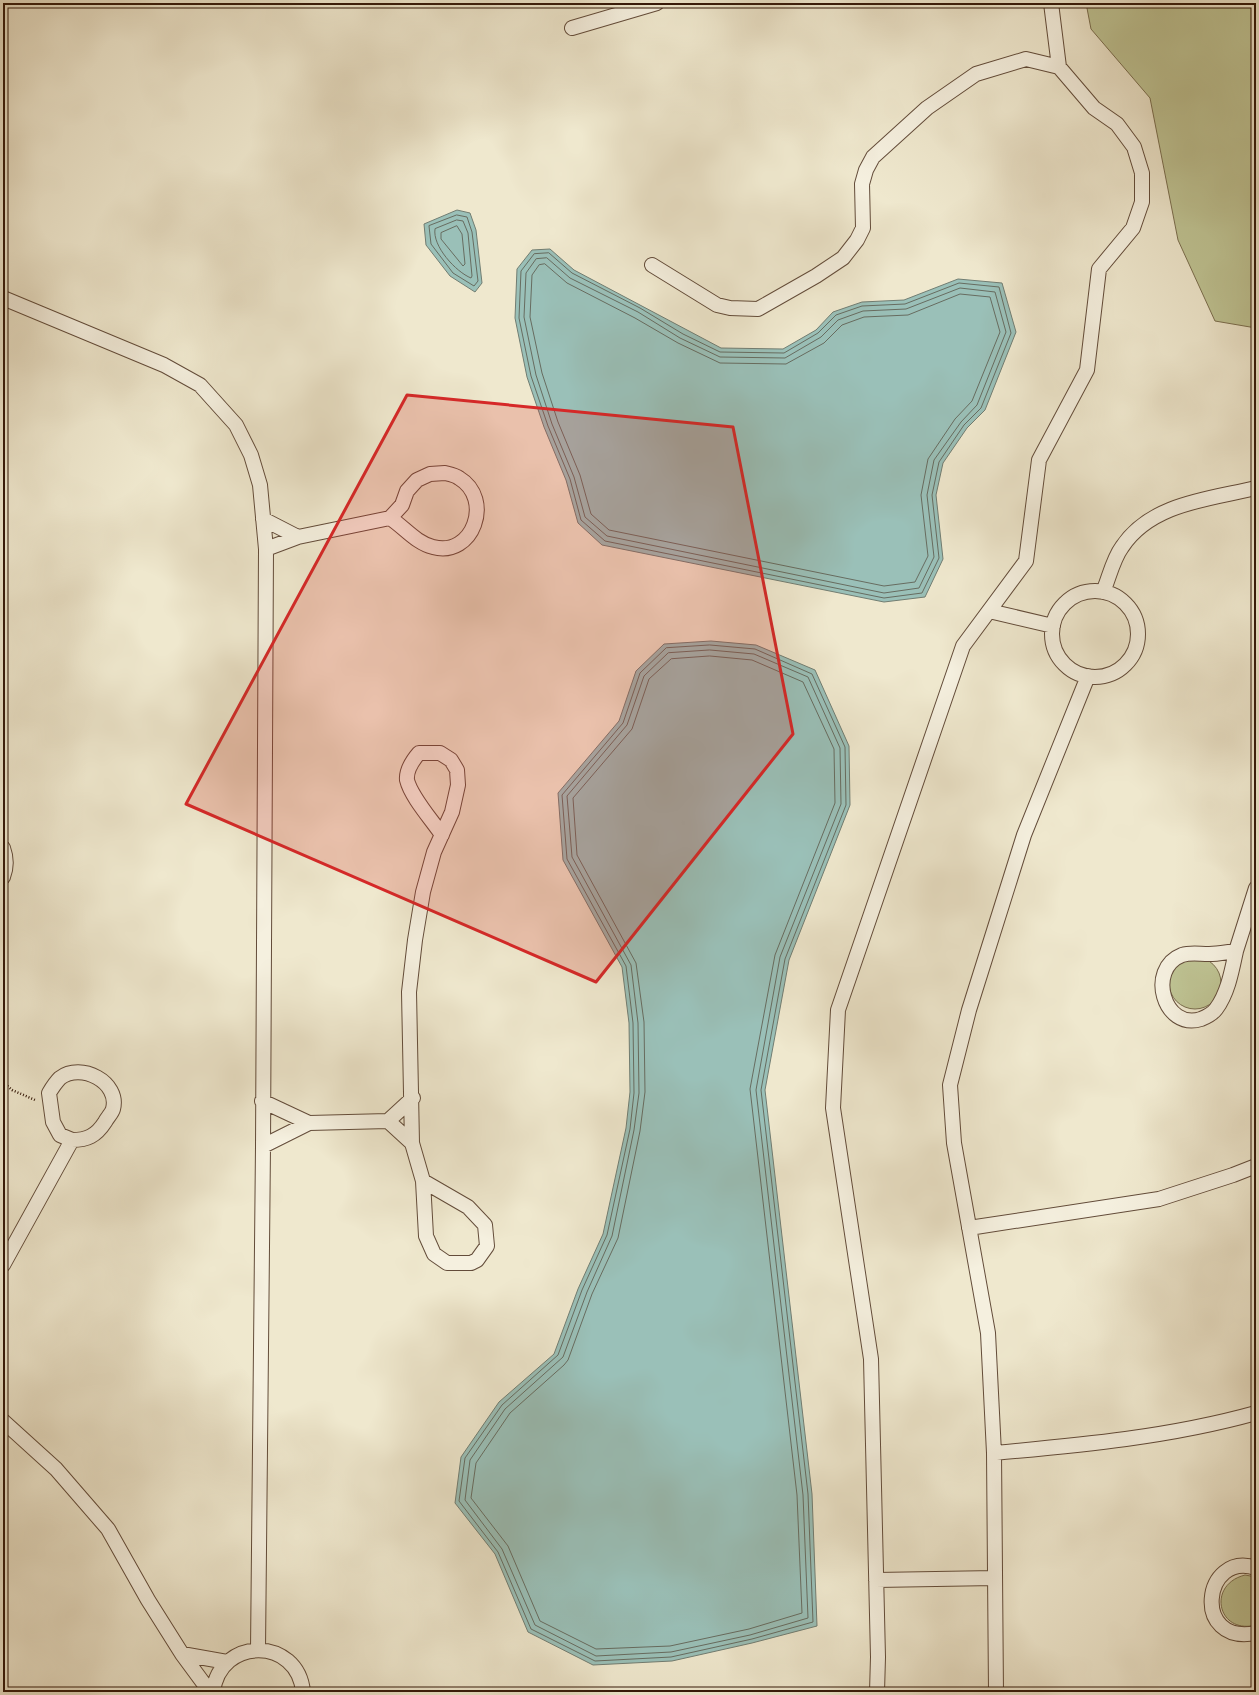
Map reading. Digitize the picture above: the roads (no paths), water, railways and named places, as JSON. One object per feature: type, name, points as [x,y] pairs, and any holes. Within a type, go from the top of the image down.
[{"type":"street","points":[[572,28],[657,3]]},
{"type":"street","points":[[877,1692],[871,1359],[833,1108],[838,1010],[963,646],[1026,561],[1039,460],[1087,370],[1099,269],[1133,228],[1142,202],[1142,174],[1134,146],[1117,124],[1094,108],[1060,67],[1051,3]]},
{"type":"street","points":[[652,265],[717,305],[730,308],[758,309],[816,276],[843,258],[857,240],[863,228],[862,184],[866,170],[873,157],[926,108],[976,74],[1026,59],[1060,67]]},
{"type":"street","points":[[3,298],[164,366],[200,385],[236,425],[251,455],[260,485],[266,549],[262,1101],[263,1146],[258,1650]]},
{"type":"street","points":[[266,549],[298,537],[390,518],[402,505],[407,491],[417,480],[430,474],[445,473],[459,478],[470,487],[477,501],[477,516],[473,530],[462,541],[449,547],[434,548],[420,543],[390,518]]},
{"type":"street","points":[[1103,592],[1121,547],[1144,522],[1172,508],[1256,488]]},
{"type":"street","points":[[263,519],[298,537]]},
{"type":"street","points":[[1103,592],[1120,600],[1132,613],[1136,622],[1138,641],[1130,659],[1116,672],[1108,675],[1088,676],[1070,669],[1058,654],[1054,645],[1054,626],[1062,608],[1069,601],[1085,593],[1103,592]]},
{"type":"street","points":[[989,610],[1054,626]]},
{"type":"street","points":[[996,1692],[994,1453],[988,1334],[954,1143],[950,1085],[969,1010],[1024,835],[1088,676]]},
{"type":"street","points":[[423,1182],[468,1207],[485,1225],[487,1246],[476,1260],[471,1263],[447,1263],[434,1254],[426,1236],[423,1182],[412,1143],[413,1098],[409,992],[414,940],[425,885],[434,852],[442,835],[452,812],[458,785],[457,770],[451,760],[440,753],[419,752],[411,763],[407,779],[416,799],[442,835]]},
{"type":"street","points":[[3,848],[6,855],[6,868],[3,877]]},
{"type":"street","points":[[1236,951],[1209,954],[1194,952],[1180,956],[1170,964],[1164,974],[1162,987],[1164,1000],[1171,1010],[1182,1018],[1194,1021],[1205,1017],[1216,1010],[1227,988],[1236,951],[1256,888]]},
{"type":"street","points":[[76,1072],[90,1075],[105,1082],[113,1095],[113,1110],[100,1130],[86,1140],[72,1140],[60,1135],[53,1122],[49,1093],[60,1078],[76,1072]]},
{"type":"street","points":[[263,1146],[309,1123],[388,1120],[413,1098]]},
{"type":"street","points":[[262,1101],[309,1123]]},
{"type":"street","points":[[388,1120],[412,1143]]},
{"type":"street","points":[[3,1265],[72,1140]]},
{"type":"street","points":[[969,1228],[1159,1199],[1256,1166]]},
{"type":"street","points":[[994,1453],[1111,1442],[1227,1421],[1256,1413]]},
{"type":"street","points":[[3,1421],[56,1469],[108,1528],[148,1600],[182,1654],[210,1692]]},
{"type":"street","points":[[1256,1568],[1242,1566],[1229,1570],[1219,1578],[1213,1589],[1210,1601],[1213,1614],[1220,1625],[1230,1632],[1244,1636],[1256,1634]]},
{"type":"street","points":[[876,1580],[995,1578]]},
{"type":"street","points":[[213,1692],[214,1683],[219,1672],[227,1662],[236,1655],[258,1650],[273,1652],[286,1660],[296,1671],[302,1685],[303,1692]]},
{"type":"street","points":[[182,1654],[227,1662]]},
{"type":"water","points":[[457,210],[470,213],[476,230],[482,283],[475,292],[450,276],[426,245],[424,224]]},
{"type":"water","points":[[550,249],[574,270],[721,348],[783,349],[816,330],[833,312],[862,302],[904,300],[958,279],[1002,283],[1016,332],[985,410],[967,428],[943,463],[936,495],[943,559],[925,597],[884,602],[602,545],[578,523],[566,480],[544,427],[527,377],[515,318],[517,269],[532,250]]},
{"type":"water","points":[[711,641],[756,645],[815,670],[849,746],[850,805],[789,960],[765,1090],[812,1494],[817,1626],[752,1643],[672,1661],[593,1665],[528,1632],[495,1554],[455,1503],[461,1457],[499,1402],[554,1354],[578,1289],[603,1234],[626,1128],[630,1092],[629,1023],[622,967],[563,860],[558,793],[619,721],[636,671],[664,644]]}]
